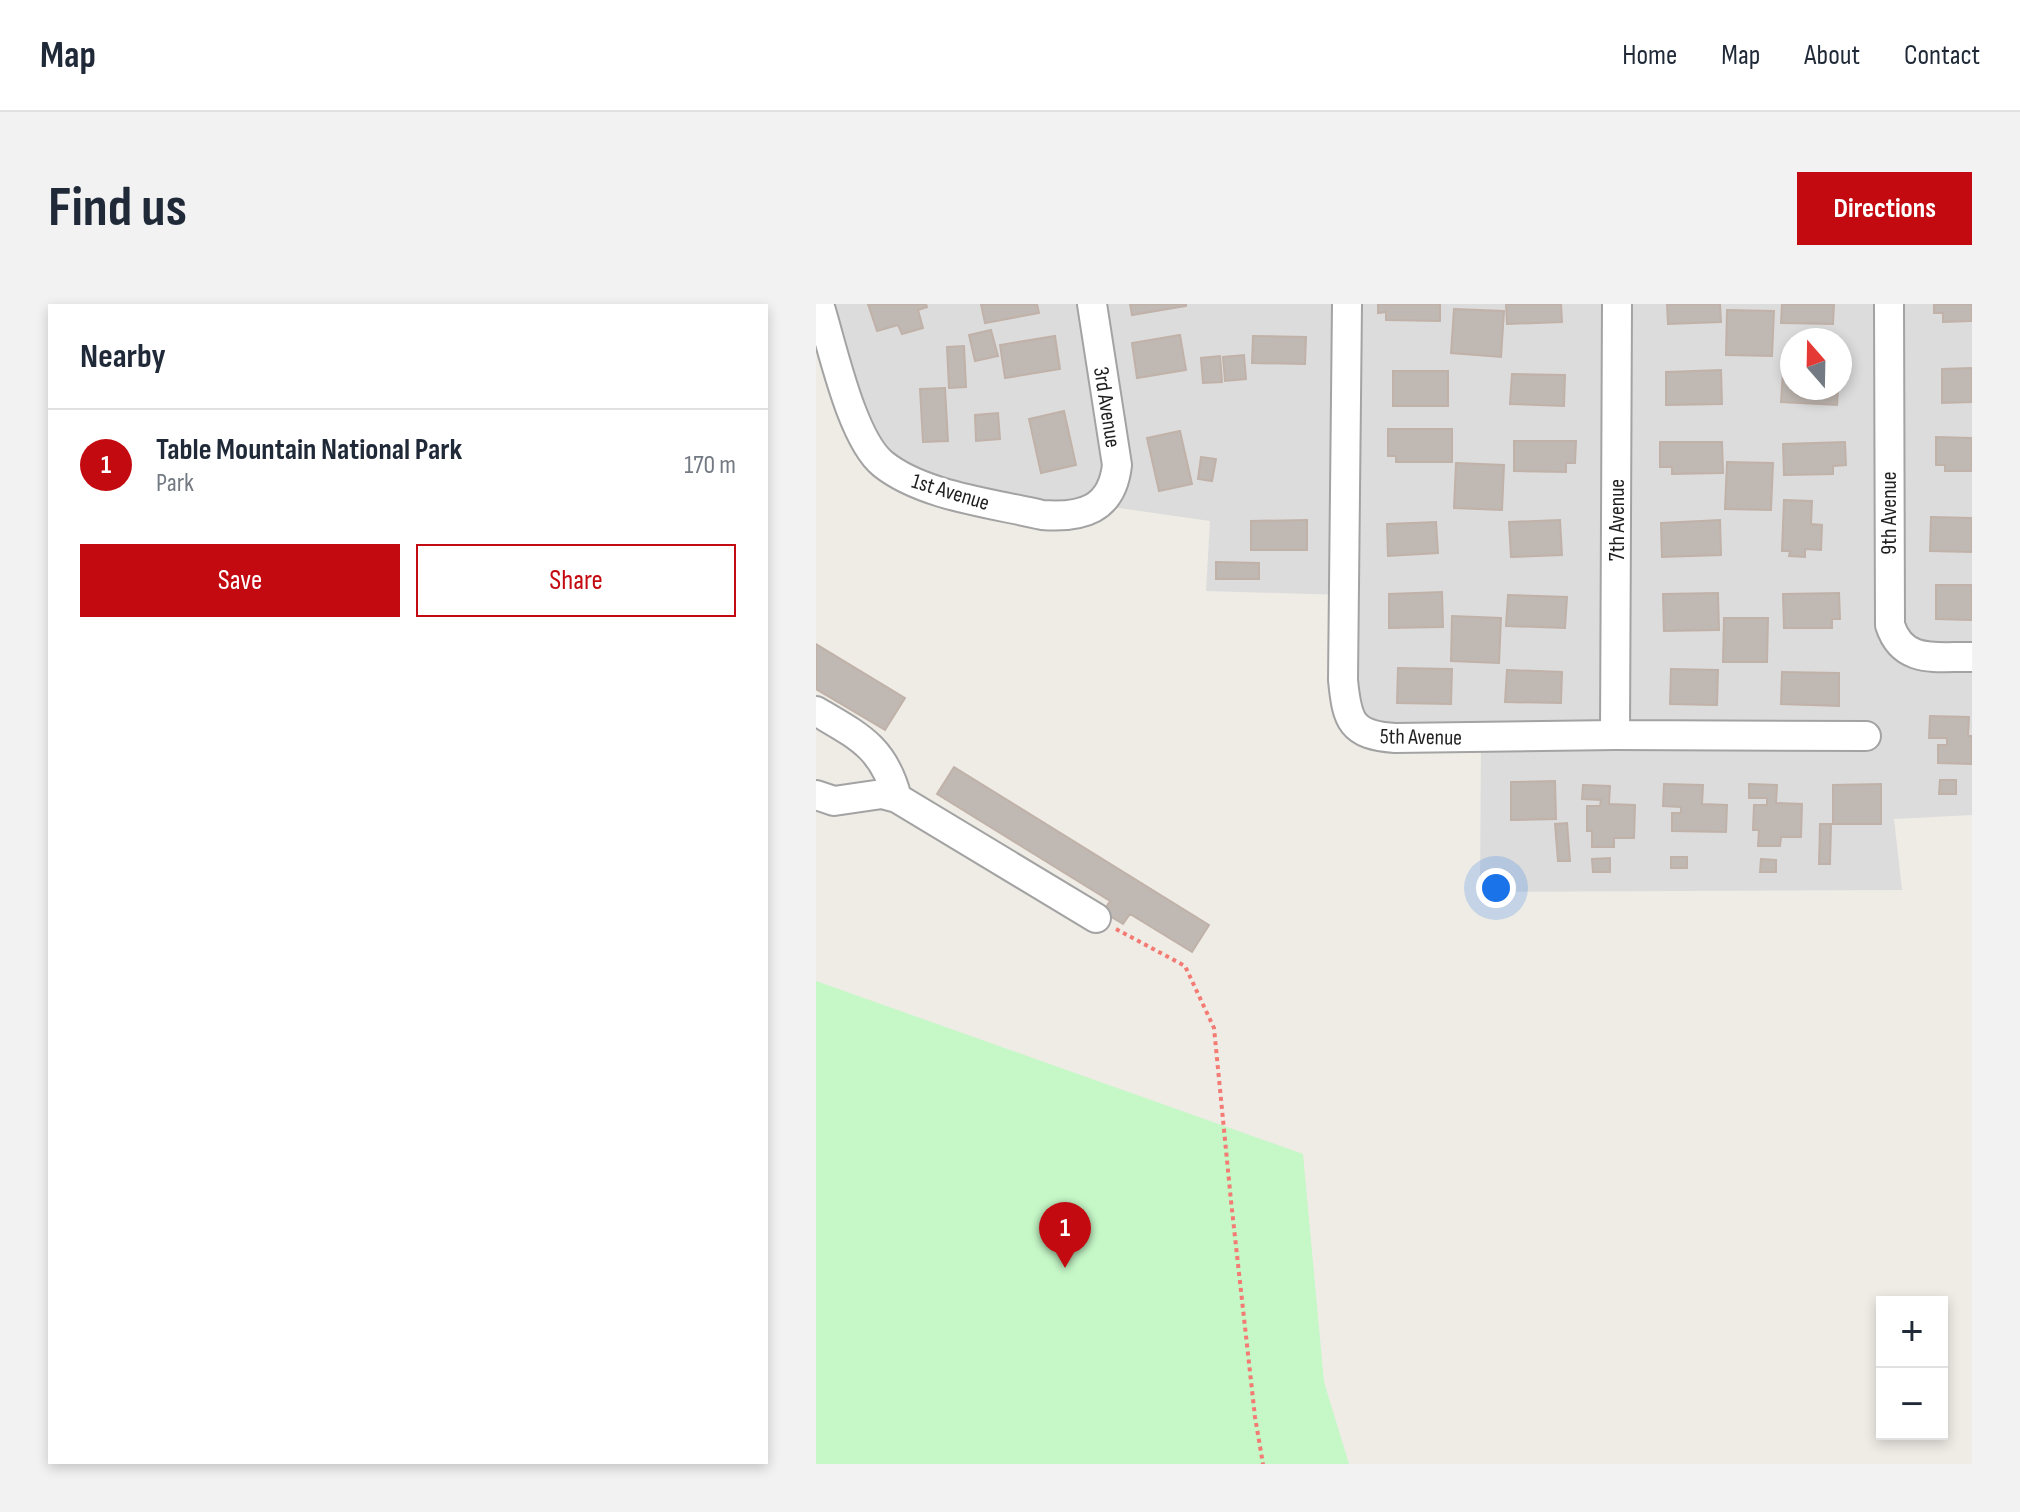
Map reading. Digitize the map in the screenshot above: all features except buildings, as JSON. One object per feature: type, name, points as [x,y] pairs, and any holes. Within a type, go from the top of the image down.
[{"type":"street","name":"1st Avenue","points":[[819,304],[859,429],[882,463],[911,482],[1042,515],[1068,516],[1098,505]]},
{"type":"street","name":"3rd Avenue","points":[[1092,304],[1117,465],[1113,489],[1098,505]]},
{"type":"street","name":"5th Avenue","points":[[1347,304],[1343,680],[1348,711],[1355,727],[1366,735],[1395,738],[1866,736]]},
{"type":"street","name":"7th Avenue","points":[[1615,735],[1617,304]]},
{"type":"street","name":"9th Avenue","points":[[1889,304],[1890,625],[1899,645],[1914,654],[1972,657]]},
{"type":"street","points":[[816,711],[872,746],[886,765],[897,798]]},
{"type":"street","points":[[825,798],[882,794],[897,798],[1096,918]]},
{"type":"path","points":[[1096,918],[1185,966],[1214,1028],[1228,1178],[1263,1464]]},
{"type":"shaded area","points":[[819,304],[1972,304],[1972,815],[1894,819],[1902,890],[1480,892],[1481,737],[1359,730],[1345,595],[1206,591],[1210,521],[1098,505],[1068,516],[882,463]]},
{"type":"green space","points":[[816,981],[1303,1154],[1324,1382],[1349,1464],[816,1464]]},
{"type":"place","name":"Table Mountain National Park","points":[[1065,1268]]}]
